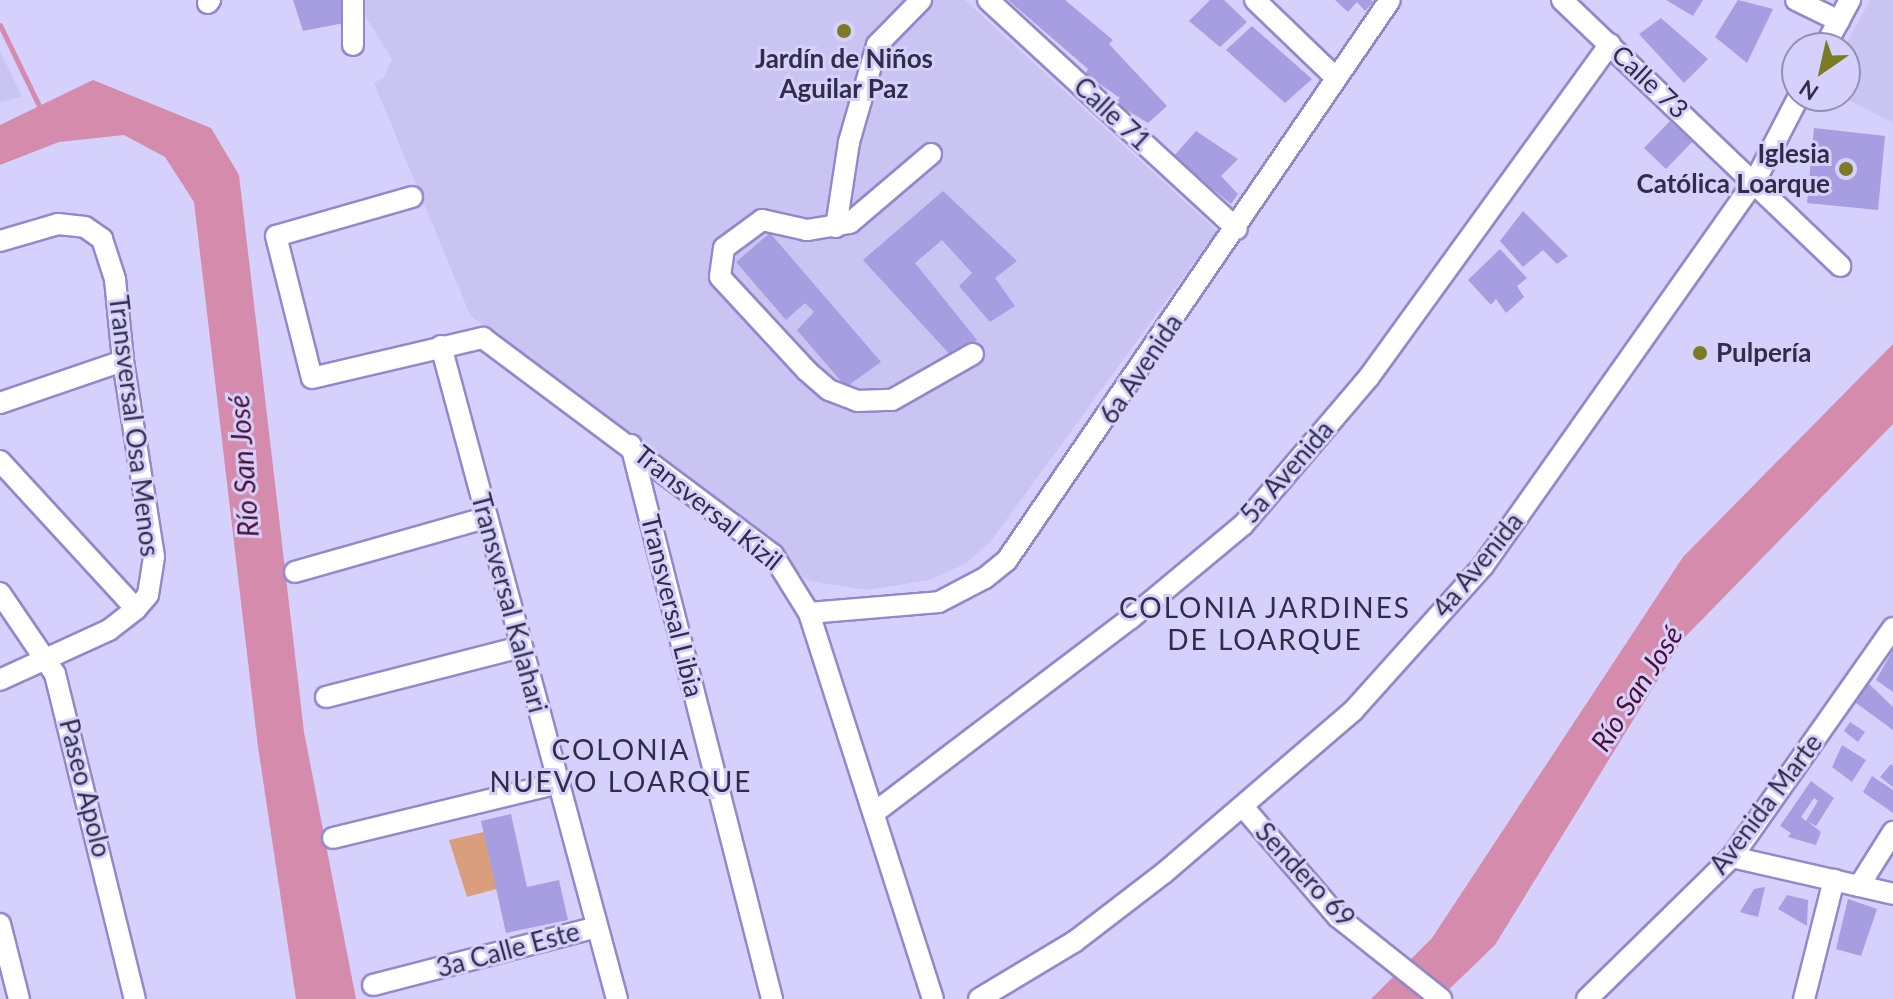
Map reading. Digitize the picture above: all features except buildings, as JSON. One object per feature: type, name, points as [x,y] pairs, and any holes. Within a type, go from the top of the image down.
[{"type":"street","points":[[353,0],[353,45]]},
{"type":"street","points":[[836,227],[849,142],[877,45],[921,0]]},
{"type":"street","name":"Calle 71","points":[[988,0],[1237,229]]},
{"type":"street","points":[[1255,0],[1335,77]]},
{"type":"street","name":"6a Avenida","points":[[809,613],[939,602],[985,578],[1007,560],[1237,229],[1335,77],[1390,0]]},
{"type":"street","name":"Calle 73","points":[[1562,0],[1755,181],[1840,266]]},
{"type":"street","points":[[1796,0],[1839,21]]},
{"type":"street","points":[[1833,32],[1850,0]]},
{"type":"street","name":"5a Avenida","points":[[874,813],[1130,619],[1243,525],[1369,377],[1610,44]]},
{"type":"street","name":"4a Avenida","points":[[979,999],[1074,942],[1245,809],[1353,711],[1483,566],[1755,181],[1791,112]]},
{"type":"street","points":[[931,154],[850,223],[836,227],[785,229],[762,220],[724,248],[720,277],[807,371],[829,390],[857,401],[892,400],[973,354]]},
{"type":"street","name":"Transversal Kizil","points":[[412,197],[276,236],[312,378],[483,338],[500,345],[773,555],[809,613],[933,999]]},
{"type":"street","name":"Transversal Osa Menos","points":[[0,241],[58,224],[85,227],[102,239],[115,279],[123,361],[154,557],[148,595],[136,609]]},
{"type":"street","name":"Transversal Kalahari","points":[[441,346],[617,999]]},
{"type":"street","points":[[0,403],[123,361]]},
{"type":"street","name":"Transversal Libia","points":[[631,445],[772,999]]},
{"type":"street","points":[[0,461],[136,609],[109,630],[0,680]]},
{"type":"street","points":[[295,572],[485,518]]},
{"type":"street","name":"Paseo Apolo","points":[[0,593],[49,660],[87,788],[135,999]]},
{"type":"street","name":"Avenida Marte","points":[[1587,999],[1732,857],[1893,629]]},
{"type":"street","points":[[326,697],[521,647]]},
{"type":"street","points":[[333,838],[558,783]]},
{"type":"street","name":"Sendero 69","points":[[1245,809],[1338,917],[1441,999]]},
{"type":"street","points":[[1859,886],[1893,832]]},
{"type":"street","points":[[1732,857],[1893,894]]},
{"type":"street","points":[[1804,999],[1834,880]]},
{"type":"street","points":[[0,924],[19,999]]},
{"type":"street","name":"3a Calle Este","points":[[373,985],[597,927]]},
{"type":"shaded area","points":[[363,0],[965,0],[1217,231],[991,541],[965,564],[929,580],[868,590],[809,581],[470,315],[374,83],[384,77],[392,59],[364,14]]},
{"type":"shaded area","points":[[1870,0],[1893,0],[1893,123],[1861,106],[1861,32],[1853,32]]},
{"type":"shaded area","points":[[0,51],[22,97],[0,102]]},
{"type":"shaded area","points":[[484,832],[500,888],[467,897],[449,840]]},
{"type":"water","name":"Río San José","points":[[93,80],[211,128],[239,175],[304,732],[356,999],[296,999],[258,747],[194,202],[165,157],[124,135],[59,142],[0,165],[0,125]]},
{"type":"water","name":"Río San José","points":[[1893,344],[1893,424],[1683,639],[1495,945],[1439,999],[1371,999],[1432,938],[1683,557]]},
{"type":"waterway","points":[[0,25],[41,110]]},
{"type":"place","name":"Jardín de Niños Aguilar Paz","points":[[844,31]]},
{"type":"place","name":"Iglesia Católica Loarque","points":[[1846,169]]},
{"type":"place","name":"Pulpería","points":[[1700,353]]},
{"type":"district","name":"COLONIA JARDINES DE LOARQUE","points":[[1265,623]]},
{"type":"district","name":"COLONIA NUEVO LOARQUE","points":[[621,765]]}]
